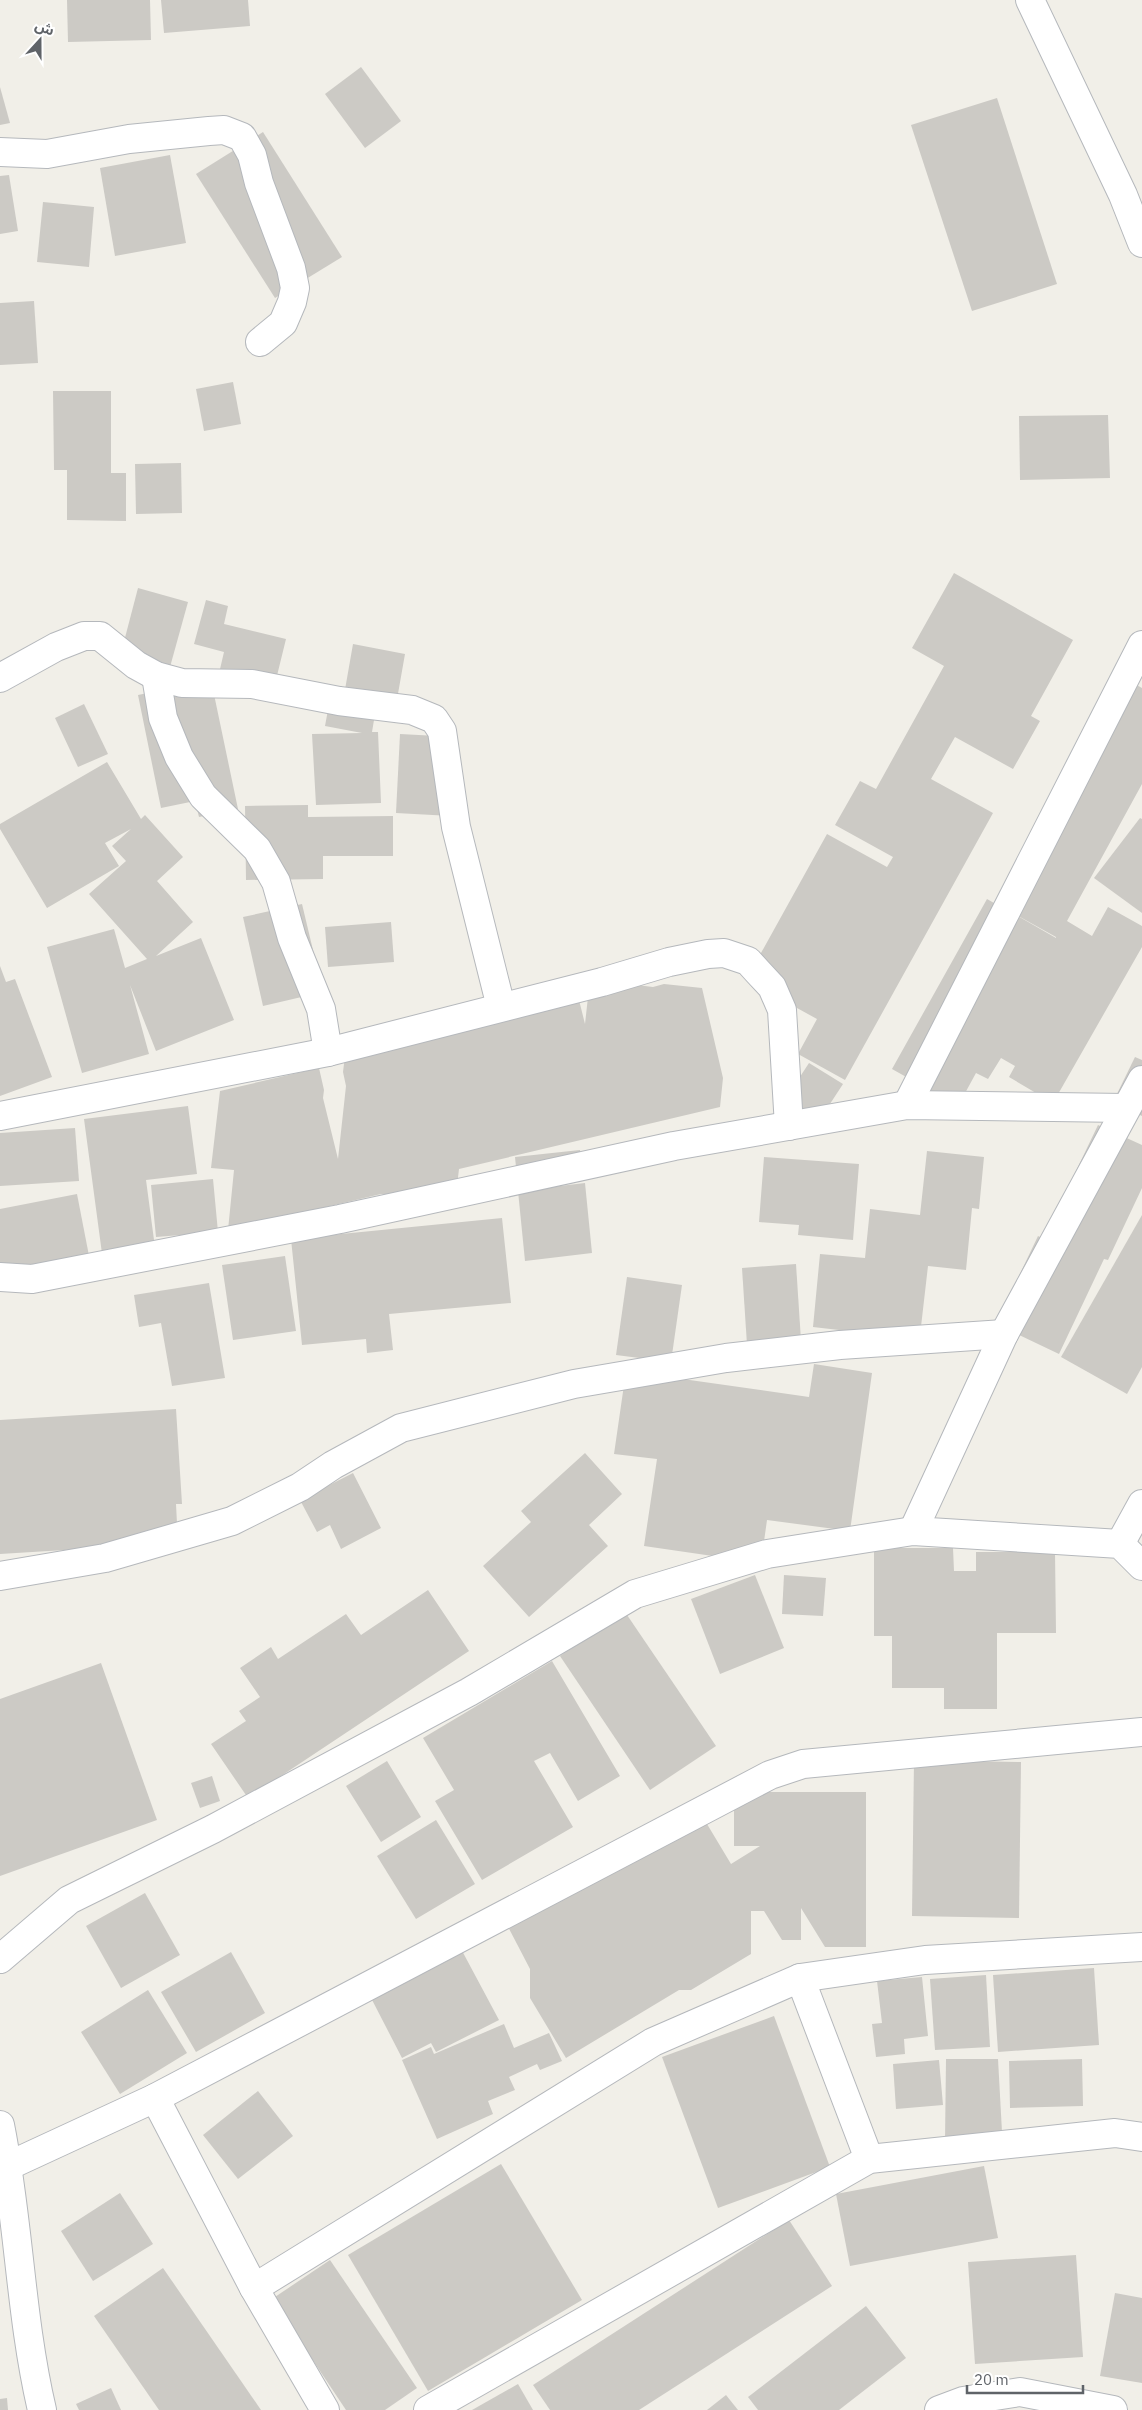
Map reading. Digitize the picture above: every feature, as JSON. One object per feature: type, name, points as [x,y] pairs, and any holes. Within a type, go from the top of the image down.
[{"type":"street","points":[[1030,0],[1124,195],[1142,243]]},
{"type":"street","points":[[0,152],[47,154],[128,139],[224,130],[242,138],[252,155],[259,183],[291,268],[295,288],[292,302],[283,323],[260,342]]},
{"type":"street","points":[[0,678],[56,647],[84,636],[94,636],[107,640],[136,665],[156,676],[182,683],[252,684],[339,701],[412,710],[434,719],[442,731],[456,827],[501,1007]]},
{"type":"street","points":[[907,1105],[1142,645]]},
{"type":"street","points":[[156,676],[162,718],[179,758],[203,796],[257,849],[276,882],[292,938],[321,1008],[328,1052]]},
{"type":"street","points":[[0,1116],[328,1052],[695,956],[724,953],[748,961],[772,987],[782,1010],[789,1126]]},
{"type":"street","points":[[914,1531],[1004,1334],[1142,1080]]},
{"type":"street","points":[[0,1277],[32,1279],[340,1219],[674,1146],[907,1105],[1126,1108]]},
{"type":"street","points":[[0,1576],[105,1558],[232,1521],[300,1487],[339,1461],[400,1428],[574,1384],[726,1358],[840,1345],[1004,1334]]},
{"type":"street","points":[[1120,1544],[1142,1504]]},
{"type":"street","points":[[0,1959],[69,1900],[212,1829],[469,1692],[634,1594],[766,1554],[914,1531],[1120,1544],[1142,1566]]},
{"type":"street","points":[[8,2166],[155,2098],[770,1775],[803,1764],[1142,1732]]},
{"type":"street","points":[[254,2288],[653,2042],[800,1978],[925,1960],[1142,1947]]},
{"type":"street","points":[[800,1978],[869,2159]]},
{"type":"street","points":[[155,2098],[254,2288],[325,2410]]},
{"type":"street","points":[[0,2125],[8,2166],[31,2363],[42,2410]]},
{"type":"street","points":[[428,2410],[869,2159],[1115,2133],[1142,2137]]},
{"type":"street","points":[[939,2410],[963,2401],[1020,2392],[1113,2410]]},
{"type":"building","points":[[67,0],[150,0],[151,40],[68,42]]},
{"type":"building","points":[[161,0],[248,0],[250,26],[164,33]]},
{"type":"building","points":[[361,67],[401,121],[365,148],[325,94]]},
{"type":"building","points":[[0,87],[10,123],[0,125]]},
{"type":"building","points":[[997,98],[1057,284],[972,311],[911,125]]},
{"type":"building","points":[[263,132],[342,257],[275,298],[196,174]]},
{"type":"building","points":[[170,155],[186,243],[115,256],[100,168]]},
{"type":"building","points":[[9,175],[18,231],[0,234],[0,176]]},
{"type":"building","points":[[43,202],[94,207],[89,267],[37,262]]},
{"type":"building","points":[[34,301],[38,363],[0,365],[0,303]]},
{"type":"building","points":[[233,382],[241,424],[204,431],[196,389]]},
{"type":"building","points":[[53,391],[111,391],[111,473],[126,473],[126,521],[67,520],[67,470],[54,470]]},
{"type":"building","points":[[1108,415],[1110,478],[1020,480],[1019,416]]},
{"type":"building","points":[[181,463],[182,513],[136,514],[135,464]]},
{"type":"building","points":[[954,573],[1073,640],[1031,716],[1040,721],[1013,769],[955,737],[931,779],[993,813],[845,1080],[798,1054],[817,1019],[746,980],[827,834],[887,867],[893,857],[835,825],[860,781],[876,789],[944,666],[912,648]]},
{"type":"building","points":[[138,588],[188,602],[170,667],[121,653]]},
{"type":"building","points":[[206,600],[228,606],[224,624],[286,639],[272,696],[217,682],[224,652],[194,644]]},
{"type":"building","points":[[353,644],[405,654],[396,705],[377,702],[372,732],[378,732],[381,803],[316,805],[312,734],[362,733],[325,726],[330,699],[343,701]]},
{"type":"building","points":[[1115,673],[1142,688],[1142,784],[1067,921],[1092,936],[1108,907],[1142,926],[1142,947],[1053,1103],[1009,1077],[1015,1066],[1001,1058],[988,1079],[976,1073],[958,1106],[892,1069],[987,899],[994,903],[1091,728]],"holes":[[[1004,908],[1056,937],[1056,938]]]},
{"type":"building","points":[[211,680],[238,809],[199,817],[195,801],[161,808],[138,695]]},
{"type":"building","points":[[84,704],[108,754],[78,767],[55,718]]},
{"type":"building","points":[[400,734],[456,737],[451,816],[396,813]]},
{"type":"building","points":[[107,762],[141,819],[145,815],[183,857],[157,881],[193,922],[156,956],[201,938],[234,1020],[156,1051],[130,985],[149,1054],[82,1073],[47,947],[114,929],[125,968],[147,959],[89,894],[126,861],[112,846],[131,829],[105,843],[119,866],[47,908],[0,829],[0,824]]},
{"type":"building","points":[[308,805],[308,817],[393,816],[393,856],[323,856],[323,879],[246,880],[245,806]]},
{"type":"building","points":[[1140,818],[1142,819],[1142,913],[1094,878]]},
{"type":"building","points":[[302,904],[323,992],[263,1006],[243,917]]},
{"type":"building","points":[[391,922],[394,962],[328,967],[325,927]]},
{"type":"building","points":[[0,966],[6,982],[15,979],[52,1077],[0,1096]]},
{"type":"building","points":[[612,982],[653,987],[664,984],[702,988],[723,1078],[720,1107],[459,1169],[455,1202],[381,1194],[228,1230],[234,1170],[211,1168],[220,1091],[319,1068],[324,1090],[323,1098],[338,1159],[346,1086],[343,1072],[346,1048],[577,992],[585,1024],[589,988]]},
{"type":"building","points":[[1135,1057],[1142,1060],[1142,1116],[1113,1102]]},
{"type":"building","points":[[809,1063],[843,1084],[809,1136],[775,1115]]},
{"type":"building","points":[[188,1106],[197,1174],[146,1180],[156,1255],[103,1261],[84,1119]]},
{"type":"building","points":[[1098,1125],[1142,1145],[1142,1188],[1108,1260],[1104,1259],[1059,1354],[996,1324],[1038,1236],[1062,1248],[1053,1219]]},
{"type":"building","points":[[75,1128],[79,1181],[0,1186],[0,1133]]},
{"type":"building","points":[[580,1150],[583,1181],[518,1187],[515,1157]]},
{"type":"building","points":[[927,1151],[984,1157],[979,1209],[972,1208],[966,1270],[928,1266],[919,1344],[865,1333],[813,1327],[820,1254],[865,1258],[870,1209],[920,1215]]},
{"type":"building","points":[[764,1157],[859,1164],[853,1240],[798,1235],[799,1225],[759,1222]]},
{"type":"building","points":[[213,1179],[218,1232],[156,1237],[151,1185]]},
{"type":"building","points":[[585,1183],[592,1253],[525,1261],[518,1191]]},
{"type":"building","points":[[77,1194],[90,1261],[0,1279],[0,1209]]},
{"type":"building","points":[[1142,1215],[1142,1367],[1127,1394],[1061,1357]]},
{"type":"building","points":[[502,1218],[511,1303],[389,1314],[393,1350],[367,1353],[366,1339],[302,1345],[291,1239]]},
{"type":"building","points":[[285,1256],[296,1331],[233,1340],[222,1265]]},
{"type":"building","points":[[796,1264],[802,1356],[748,1360],[742,1268]]},
{"type":"building","points":[[627,1277],[682,1285],[671,1362],[616,1355]]},
{"type":"building","points":[[209,1283],[225,1378],[172,1386],[161,1323],[139,1327],[134,1295]]},
{"type":"building","points":[[814,1364],[872,1373],[850,1531],[767,1520],[761,1563],[644,1546],[657,1459],[614,1454],[626,1371],[809,1397]]},
{"type":"building","points":[[176,1409],[182,1504],[176,1504],[178,1543],[0,1554],[0,1420]]},
{"type":"building","points":[[585,1453],[622,1494],[589,1525],[608,1546],[529,1617],[483,1566],[531,1522],[521,1511]]},
{"type":"building","points":[[353,1473],[381,1528],[341,1549],[330,1525],[317,1532],[300,1500]]},
{"type":"building","points":[[874,1548],[953,1548],[954,1571],[976,1571],[976,1552],[1055,1552],[1056,1633],[997,1633],[997,1709],[944,1709],[944,1688],[892,1688],[892,1636],[874,1636]]},
{"type":"building","points":[[755,1575],[784,1648],[720,1674],[691,1599]]},
{"type":"building","points":[[784,1575],[826,1578],[823,1616],[782,1614]]},
{"type":"building","points":[[428,1590],[469,1651],[248,1798],[211,1744],[246,1721],[239,1711],[260,1697],[240,1668],[271,1647],[278,1659],[346,1614],[361,1635]]},
{"type":"building","points":[[625,1612],[716,1746],[650,1790],[560,1656]]},
{"type":"building","points":[[552,1661],[620,1776],[578,1801],[550,1753],[534,1761],[573,1827],[482,1880],[435,1801],[454,1790],[423,1738]]},
{"type":"building","points":[[101,1663],[157,1820],[0,1876],[0,1699]]},
{"type":"building","points":[[914,1760],[1021,1762],[1019,1918],[912,1916]]},
{"type":"building","points":[[387,1761],[421,1817],[381,1842],[346,1786]]},
{"type":"building","points":[[212,1776],[220,1801],[200,1808],[191,1783]]},
{"type":"building","points":[[761,1792],[866,1792],[866,1947],[825,1947],[801,1908],[801,1940],[782,1940],[764,1911],[751,1911],[751,1954],[691,1990],[679,1990],[566,2058],[530,1998],[530,1969],[506,1923],[701,1814],[731,1864],[760,1846],[734,1846],[734,1808]]},
{"type":"building","points":[[436,1820],[475,1884],[416,1919],[377,1856]]},
{"type":"building","points":[[145,1893],[180,1955],[121,1988],[86,1926]]},
{"type":"building","points":[[460,1947],[499,2020],[436,2052],[431,2043],[402,2058],[369,1994]]},
{"type":"building","points":[[231,1952],[265,2013],[196,2052],[161,1992]]},
{"type":"building","points":[[1094,1968],[1099,2045],[998,2052],[993,1975]]},
{"type":"building","points":[[986,1975],[990,2047],[935,2050],[930,1979]]},
{"type":"building","points":[[922,1977],[928,2036],[904,2039],[905,2054],[876,2057],[872,2024],[882,2023],[877,1981]]},
{"type":"building","points":[[148,1990],[187,2053],[120,2094],[81,2032]]},
{"type":"building","points":[[774,2016],[830,2167],[718,2208],[662,2057]]},
{"type":"building","points":[[504,2024],[514,2048],[549,2033],[562,2061],[540,2070],[537,2064],[509,2077],[515,2090],[488,2101],[493,2114],[437,2139],[402,2060],[431,2047],[434,2054]]},
{"type":"building","points":[[946,2059],[998,2059],[1002,2132],[945,2141]]},
{"type":"building","points":[[1082,2059],[1083,2106],[1010,2108],[1009,2061]]},
{"type":"building","points":[[939,2060],[943,2105],[896,2109],[893,2064]]},
{"type":"building","points":[[258,2091],[293,2136],[238,2179],[203,2135]]},
{"type":"building","points":[[501,2164],[582,2300],[428,2391],[348,2255]]},
{"type":"building","points":[[984,2166],[998,2238],[850,2266],[836,2194]]},
{"type":"building","points":[[120,2193],[153,2244],[93,2281],[61,2231]]},
{"type":"building","points":[[789,2220],[832,2286],[639,2410],[550,2410],[533,2385]]},
{"type":"building","points":[[1076,2255],[1083,2357],[975,2364],[968,2262]]},
{"type":"building","points":[[330,2260],[417,2388],[385,2410],[346,2410],[272,2299]]},
{"type":"building","points":[[163,2268],[261,2410],[159,2410],[94,2316]]},
{"type":"building","points":[[1115,2293],[1142,2298],[1142,2383],[1100,2376]]},
{"type":"building","points":[[866,2306],[906,2358],[839,2410],[758,2410],[748,2397]]},
{"type":"building","points":[[518,2384],[533,2410],[472,2410]]},
{"type":"building","points":[[111,2388],[121,2410],[79,2410],[76,2404]]},
{"type":"building","points":[[726,2395],[738,2410],[707,2410]]},
{"type":"building","points":[[7,2398],[8,2410],[0,2410],[0,2399]]}]
